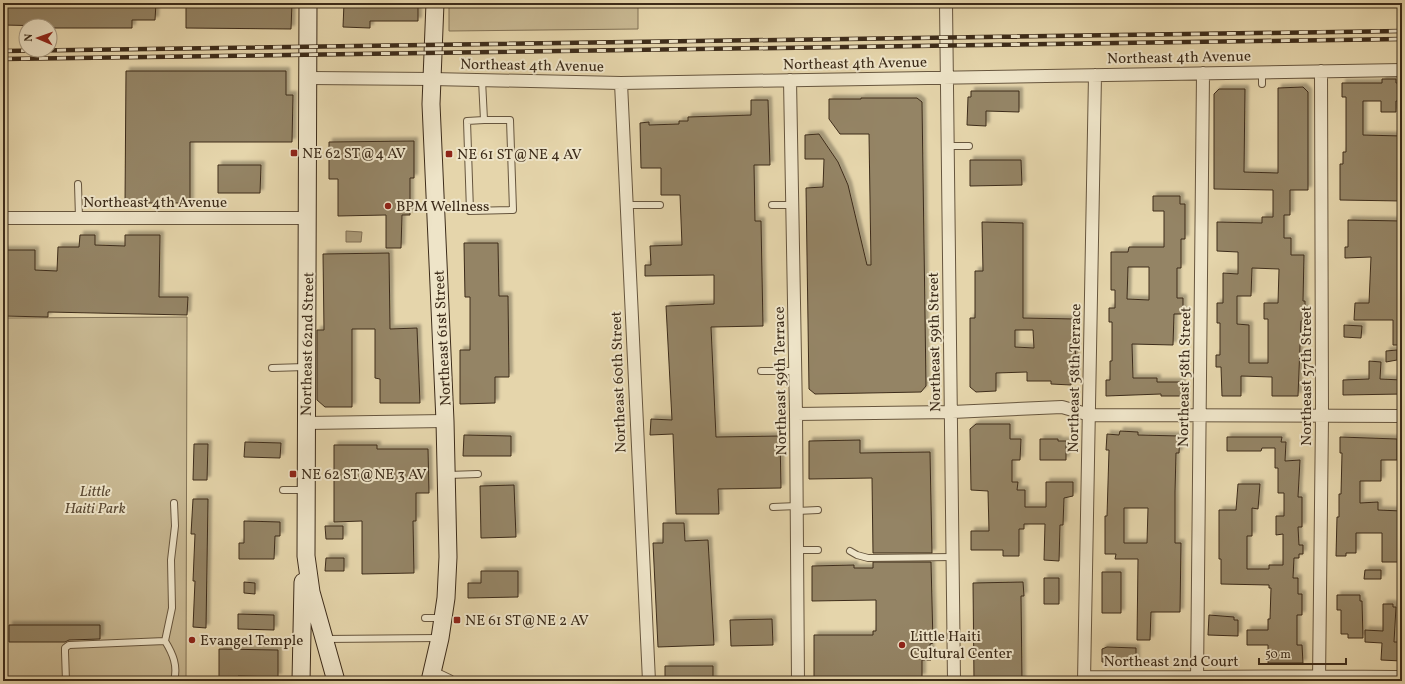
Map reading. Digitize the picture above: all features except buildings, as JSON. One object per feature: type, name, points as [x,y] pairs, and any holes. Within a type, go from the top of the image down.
[{"type":"main road","name":"Northeast 62nd Street","points":[[308,3],[309,78],[306,556],[311,592],[336,681]]},
{"type":"main road","name":"Northeast 61st Street","points":[[431,677],[443,618],[448,557],[443,504],[446,475],[446,421],[431,104],[435,3]]},
{"type":"main road","points":[[301,681],[302,597],[306,556]]},
{"type":"street","name":"Northeast 59th Street","points":[[946,3],[954,681]]},
{"type":"street","name":"Northeast 4th Avenue","points":[[309,78],[432,78],[621,82],[1402,70]]},
{"type":"street","name":"Northeast 57th Street","points":[[1319,678],[1322,417],[1321,71]]},
{"type":"street","name":"Northeast 58th Street","points":[[1197,679],[1203,72]]},
{"type":"street","name":"Northeast 58th Terrace","points":[[1084,679],[1095,75]]},
{"type":"street","name":"Northeast 59th Terrace","points":[[790,80],[796,371],[798,681]]},
{"type":"street","name":"Northeast 60th Street","points":[[621,82],[648,681]]},
{"type":"street","name":"Northeast 4th Avenue","points":[[3,218],[308,218]]},
{"type":"street","points":[[796,414],[952,412],[1062,407],[1090,415],[1322,417],[1402,416]]},
{"type":"street","points":[[306,424],[446,421]]},
{"type":"street","name":"Northeast 61st Street","points":[[431,677],[449,681]]},
{"type":"street","name":"Northeast 2nd Court","points":[[1084,679],[1402,677]]},
{"type":"lane","points":[[1262,72],[1262,84]]},
{"type":"lane","points":[[482,80],[484,120]]},
{"type":"lane","points":[[484,120],[510,120],[513,210],[470,211],[467,121],[484,120]]},
{"type":"lane","points":[[948,146],[969,146]]},
{"type":"lane","points":[[78,184],[79,218]]},
{"type":"lane","points":[[626,205],[660,205]]},
{"type":"lane","points":[[772,205],[792,205]]},
{"type":"lane","points":[[272,368],[306,367]]},
{"type":"lane","points":[[761,372],[796,371]]},
{"type":"lane","points":[[446,475],[478,474]]},
{"type":"lane","points":[[283,490],[306,490]]},
{"type":"lane","points":[[174,503],[175,526],[171,556],[172,608],[165,641],[176,664],[174,681]]},
{"type":"lane","points":[[773,507],[818,510]]},
{"type":"lane","points":[[798,550],[818,550]]},
{"type":"lane","points":[[850,551],[868,558],[953,557]]},
{"type":"lane","points":[[425,618],[443,618]]},
{"type":"lane","points":[[323,639],[440,638]]},
{"type":"lane","points":[[66,681],[65,648],[70,645],[165,641]]},
{"type":"green space","points":[[449,3],[638,3],[638,29],[449,31]]},
{"type":"green space","name":"Little Haiti Park","points":[[187,317],[186,681],[3,681],[3,318]]},
{"type":"shaded area","points":[[346,231],[362,232],[361,242],[346,242]]},
{"type":"railway","points":[[3,51],[1402,31]]},
{"type":"railway","points":[[3,59],[1402,39]]},
{"type":"place","name":"NE 62 ST@4 AV","points":[[294,153]]},
{"type":"place","name":"NE 61 ST@NE 4 AV","points":[[449,154]]},
{"type":"place","name":"BPM Wellness","points":[[388,206]]},
{"type":"place","name":"NE 62 ST@NE 3 AV","points":[[293,474]]},
{"type":"place","name":"NE 61 ST@NE 2 AV","points":[[457,620]]},
{"type":"place","name":"Evangel Temple","points":[[192,640]]},
{"type":"place","name":"Little Haiti Cultural Center","points":[[902,645]]}]
